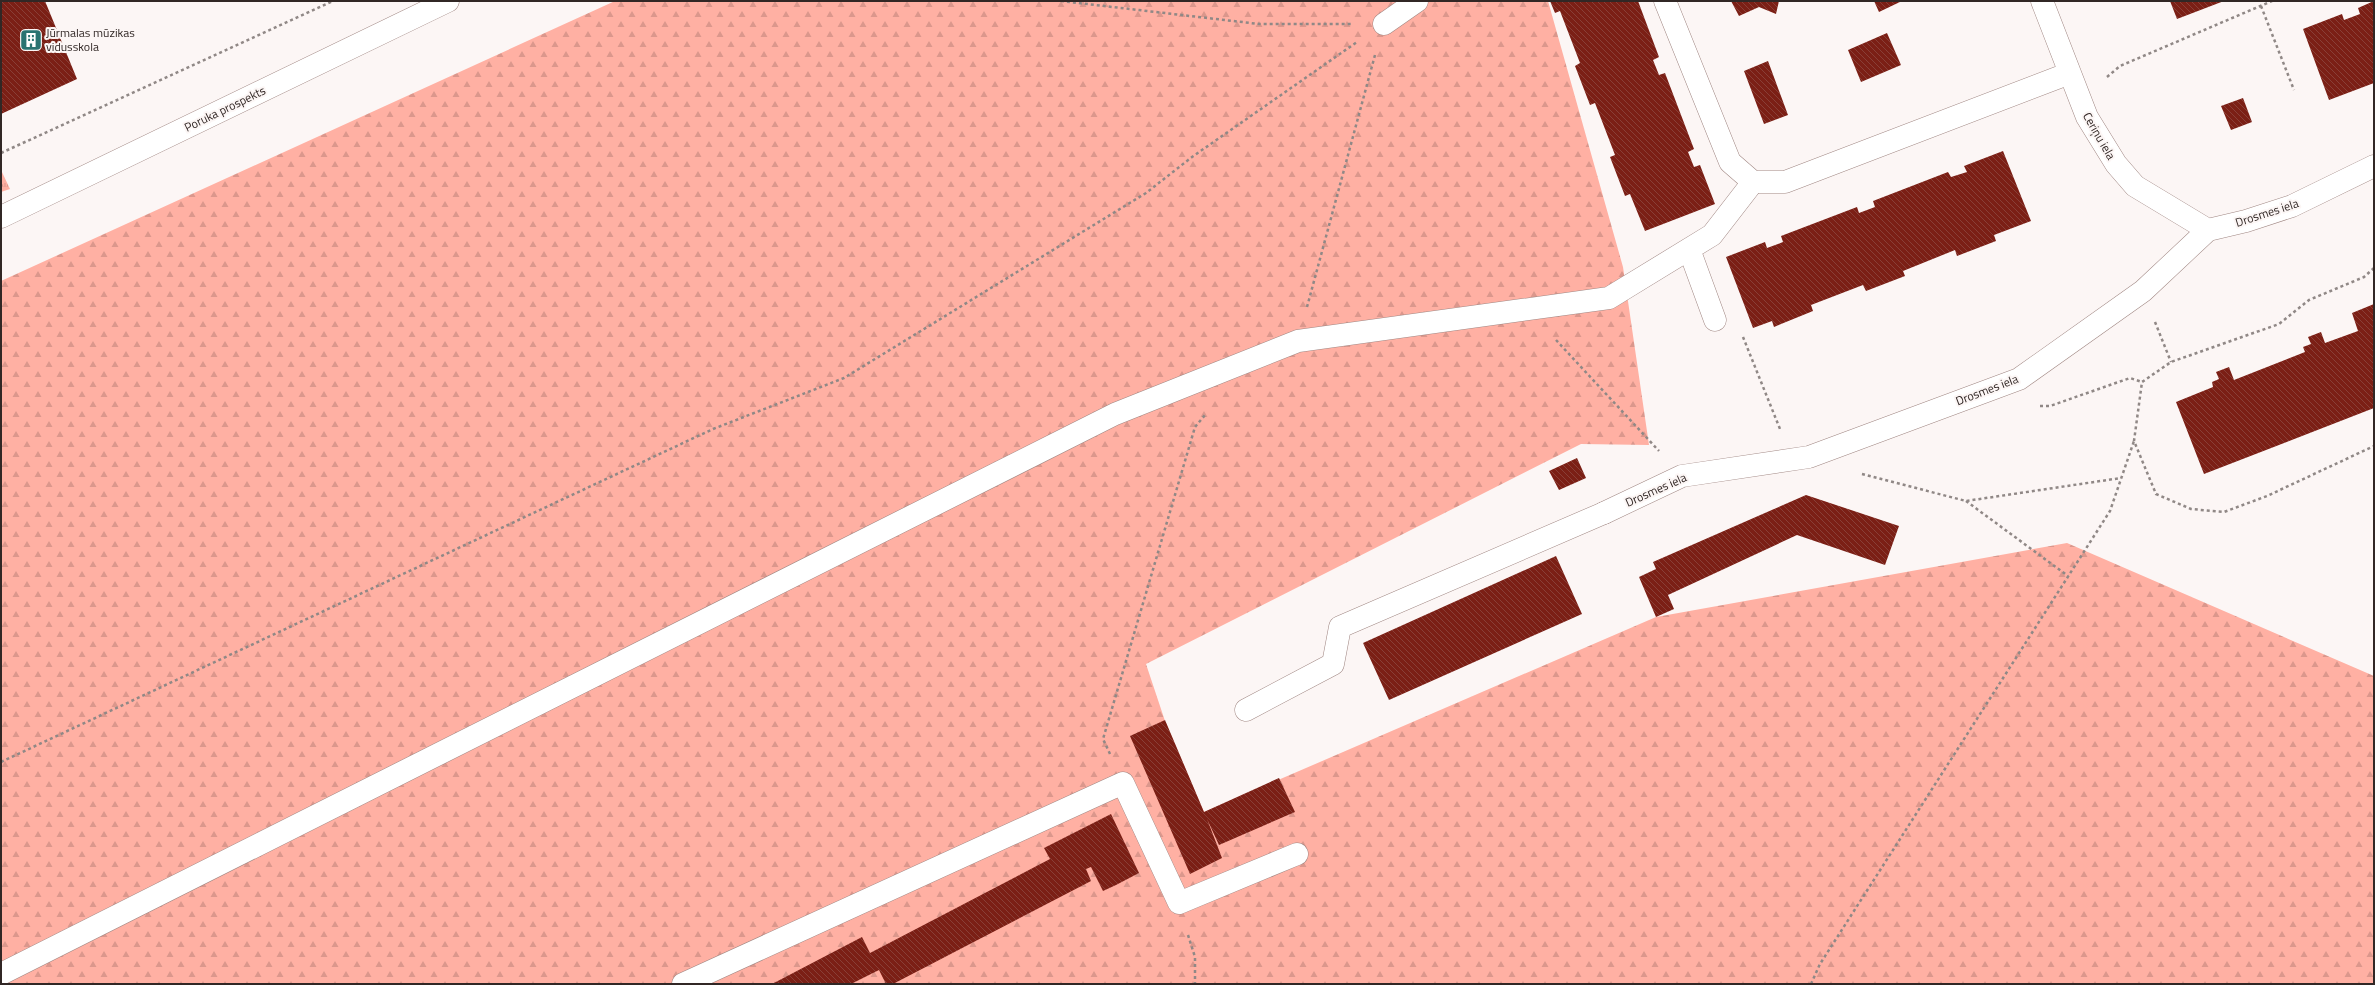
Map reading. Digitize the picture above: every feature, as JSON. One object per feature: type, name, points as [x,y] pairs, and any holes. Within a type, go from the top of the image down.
[{"type":"street","name":"Poruka prospekts","points":[[1,217],[448,1]]},
{"type":"street","points":[[1384,24],[1417,1]]},
{"type":"street","points":[[1665,1],[1730,162],[1753,182],[1785,182],[2073,83]]},
{"type":"street","name":"Ceriņu iela","points":[[2042,1],[2087,117],[2116,164],[2136,186],[2208,230]]},
{"type":"street","name":"Drosmes iela","points":[[1246,710],[1333,664],[1340,627],[1604,514],[1682,476],[1809,457],[2019,378],[2143,291],[2208,230],[2246,221],[2292,206],[2374,166]]},
{"type":"street","points":[[1,974],[1115,414],[1298,341],[1608,298],[1712,235],[1753,182]]},
{"type":"street","points":[[1689,249],[1715,320]]},
{"type":"street","points":[[683,984],[1123,783],[1179,903],[1297,854]]},
{"type":"path","points":[[1,153],[333,1]]},
{"type":"path","points":[[1061,1],[1259,24],[1384,24]]},
{"type":"path","points":[[2073,83],[2105,79],[2120,66],[2272,1]]},
{"type":"path","points":[[2261,6],[2294,90]]},
{"type":"path","points":[[1298,341],[1384,24]]},
{"type":"path","points":[[1,762],[713,429],[844,378],[1146,194],[1192,156],[1384,24]]},
{"type":"path","points":[[1811,984],[1820,964],[2110,511],[2134,441],[2142,382],[2172,362],[2278,324],[2309,300],[2364,277],[2374,268]]},
{"type":"path","points":[[2143,291],[2172,362]]},
{"type":"path","points":[[1524,310],[1548,331],[1682,476]]},
{"type":"path","points":[[1715,320],[1743,335],[1771,405]]},
{"type":"path","points":[[2019,378],[2029,406],[2050,406],[2130,378],[2142,382]]},
{"type":"path","points":[[1123,783],[1103,739],[1195,427],[1209,410]]},
{"type":"path","points":[[2134,441],[2156,494],[2191,509],[2224,512],[2267,496],[2374,446]]},
{"type":"path","points":[[1833,447],[1856,472],[1966,501],[2068,576]]},
{"type":"path","points":[[1966,501],[2121,478]]},
{"type":"path","points":[[1179,903],[1195,957],[1195,984]]},
{"type":"green space","points":[[615,1],[1548,1],[1623,267],[1649,445],[1581,444],[1146,664],[1165,721],[1204,812],[1656,617],[2067,543],[2374,676],[2374,984],[1,984],[1,281]]},
{"type":"green space","points":[[1,170],[10,189],[1,192]]},
{"type":"building","name":"Jūrmalas mūzikas vidusskola","points":[[1,1],[45,1],[77,79],[1,114]]},
{"type":"building","points":[[1550,1],[1638,1],[1659,57],[1653,60],[1659,75],[1665,73],[1694,149],[1688,152],[1694,167],[1700,165],[1715,204],[1645,231],[1630,194],[1625,196],[1610,157],[1615,155],[1595,103],[1590,105],[1575,66],[1580,63],[1560,11],[1555,13]]},
{"type":"building","points":[[1731,1],[1779,1],[1776,14],[1759,7],[1739,16]]},
{"type":"building","points":[[1874,1],[1902,1],[1879,12]]},
{"type":"building","points":[[2170,1],[2224,1],[2177,19]]},
{"type":"building","points":[[2374,1],[2374,83],[2329,100],[2303,29],[2342,14],[2344,20],[2360,14],[2358,8]]},
{"type":"building","points":[[1887,33],[1901,65],[1861,82],[1848,50]]},
{"type":"building","points":[[1768,61],[1788,115],[1764,124],[1744,71]]},
{"type":"building","points":[[2243,98],[2252,122],[2231,130],[2221,106]]},
{"type":"building","points":[[2003,151],[2031,221],[1994,235],[1996,241],[1957,256],[1955,250],[1903,271],[1905,276],[1866,291],[1863,285],[1811,305],[1813,311],[1774,327],[1772,321],[1753,328],[1726,257],[1765,242],[1767,248],[1783,242],[1781,236],[1857,207],[1859,213],[1875,207],[1873,201],[1948,172],[1951,177],[1967,172],[1964,166]]},
{"type":"building","points":[[2374,304],[2374,408],[2204,474],[2176,402],[2213,387],[2212,382],[2219,379],[2216,372],[2229,367],[2234,380],[2305,352],[2303,347],[2311,344],[2308,337],[2321,332],[2325,343],[2358,331],[2352,313]]},
{"type":"building","points":[[1577,458],[1586,478],[1559,490],[1549,471]]},
{"type":"building","points":[[1806,495],[1899,526],[1885,565],[1797,535],[1668,595],[1674,609],[1656,617],[1639,577],[1656,569],[1653,562]]},
{"type":"building","points":[[1556,556],[1582,614],[1389,700],[1363,643]]},
{"type":"building","points":[[1165,720],[1204,812],[1279,778],[1295,812],[1219,845],[1207,819],[1222,858],[1190,874],[1130,736]]},
{"type":"building","points":[[1111,814],[1139,873],[1116,885],[1103,891],[1091,867],[1086,869],[1091,881],[893,984],[886,984],[879,970],[851,984],[772,984],[862,937],[870,953],[1050,859],[1044,848]]},
{"type":"place","name":"Jūrmalas mūzikas vidusskola","points":[[31,40]]}]
